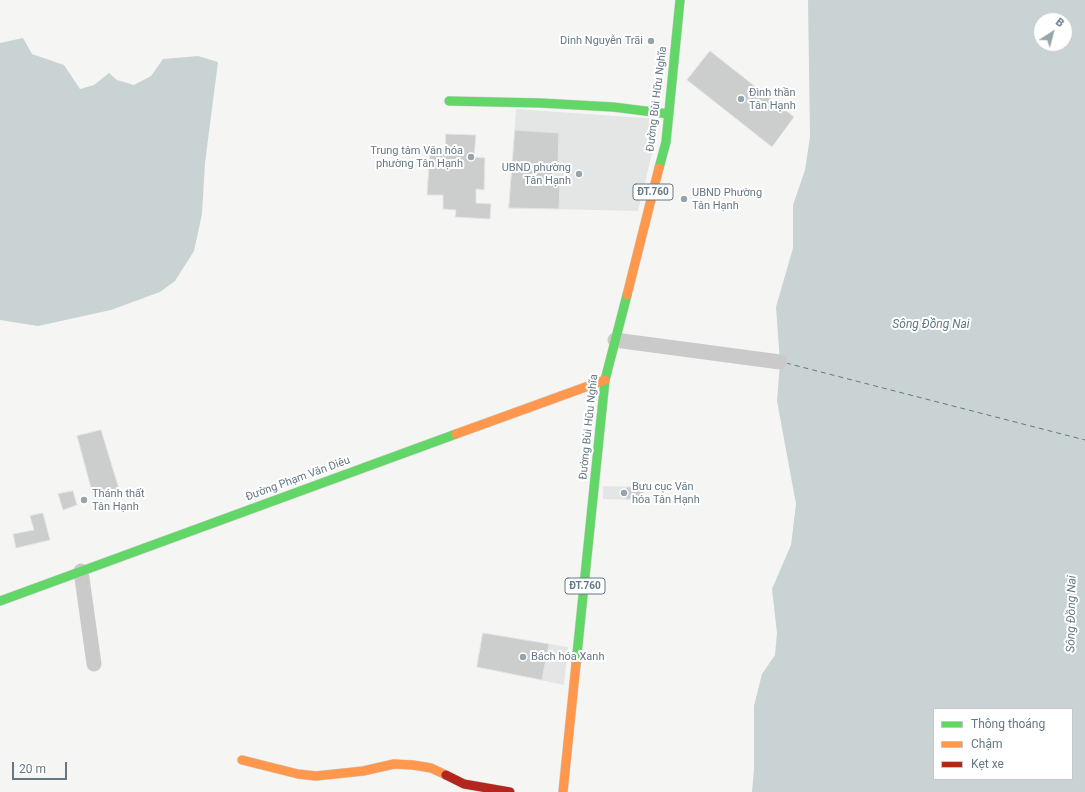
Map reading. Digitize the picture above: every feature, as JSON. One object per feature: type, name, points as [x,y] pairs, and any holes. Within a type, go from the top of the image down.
[{"type":"main road","name":"Đường Bùi Hữu Nghĩa","points":[[563,792],[605,380],[666,142],[680,0]]},
{"type":"main road","points":[[449,101],[541,103],[614,107],[669,114]]},
{"type":"main road","name":"Đường Phạm Văn Diêu","points":[[0,601],[605,380]]},
{"type":"main road","points":[[242,760],[298,774],[316,776],[363,771],[394,764],[413,765],[431,768],[464,784],[510,792]]},
{"type":"street","points":[[615,340],[780,362]]},
{"type":"street","points":[[80,572],[94,664]]},
{"type":"shaded area","name":"UBND phường Tân Hạnh","points":[[516,109],[658,119],[655,141],[638,211],[509,208]]},
{"type":"shaded area","name":"Bưu cục Văn hóa Tân Hạnh","points":[[603,486],[644,487],[644,500],[603,499]]},
{"type":"shaded area","name":"Bách hóa Xanh","points":[[483,633],[568,647],[564,685],[477,667]]},
{"type":"water","name":"Sông Đồng Nai","points":[[808,0],[1085,0],[1085,792],[752,792],[754,769],[754,706],[762,674],[775,655],[777,633],[772,589],[791,545],[796,504],[777,401],[780,362],[776,307],[793,248],[793,205],[805,170],[810,137]]},
{"type":"water","points":[[23,38],[32,54],[64,65],[80,89],[94,85],[109,73],[117,80],[134,85],[151,76],[163,59],[198,56],[218,62],[205,163],[202,214],[194,251],[175,281],[160,292],[111,310],[38,326],[0,320],[0,43]]},
{"type":"building","name":"Đình thần Tân Hạnh","points":[[710,51],[794,117],[772,147],[687,80]]},
{"type":"building","points":[[515,130],[559,133],[558,162],[553,162],[552,183],[560,184],[559,209],[509,208]]},
{"type":"building","points":[[446,134],[476,135],[474,157],[485,158],[484,190],[476,189],[476,203],[491,204],[490,219],[455,217],[456,210],[443,209],[443,195],[427,195],[430,150],[445,151]]},
{"type":"building","points":[[101,430],[120,492],[94,499],[77,436]]},
{"type":"building","points":[[627,487],[644,487],[644,500],[626,499]]},
{"type":"building","points":[[73,491],[77,505],[63,510],[58,494]]},
{"type":"building","points":[[43,513],[50,540],[16,548],[13,534],[34,530],[30,516]]},
{"type":"building","name":"Bách hóa Xanh","points":[[483,633],[549,644],[542,680],[477,667]]},
{"type":"ferry route","points":[[786,363],[1085,440]]},
{"type":"traffic: fast","points":[[659,168],[666,142],[680,0]]},
{"type":"traffic: fast","points":[[449,101],[541,103],[613,107],[669,114]]},
{"type":"traffic: fast","points":[[576,664],[605,380],[627,295]]},
{"type":"traffic: fast","points":[[0,601],[456,434]]},
{"type":"traffic: slow","points":[[627,295],[659,168]]},
{"type":"traffic: slow","points":[[456,434],[605,380]]},
{"type":"traffic: slow","points":[[563,792],[576,664]]},
{"type":"traffic: slow","points":[[242,760],[298,774],[316,776],[363,771],[394,764],[431,768],[446,775]]},
{"type":"traffic: jam","points":[[446,775],[464,784],[510,792]]},
{"type":"place","name":"Dinh Nguyễn Trãi","points":[[651,41]]},
{"type":"place","name":"Đình thần Tân Hạnh","points":[[741,99]]},
{"type":"place","name":"Trung tâm Văn hóa phường Tân Hạnh","points":[[471,157]]},
{"type":"place","name":"UBND phường Tân Hạnh","points":[[579,174]]},
{"type":"place","name":"UBND Phường Tân Hạnh","points":[[684,199]]},
{"type":"place","name":"Bưu cục Văn hóa Tân Hạnh","points":[[624,493]]},
{"type":"place","name":"Thánh thất Tân Hạnh","points":[[84,500]]},
{"type":"place","name":"Bách hóa Xanh","points":[[523,657]]}]
